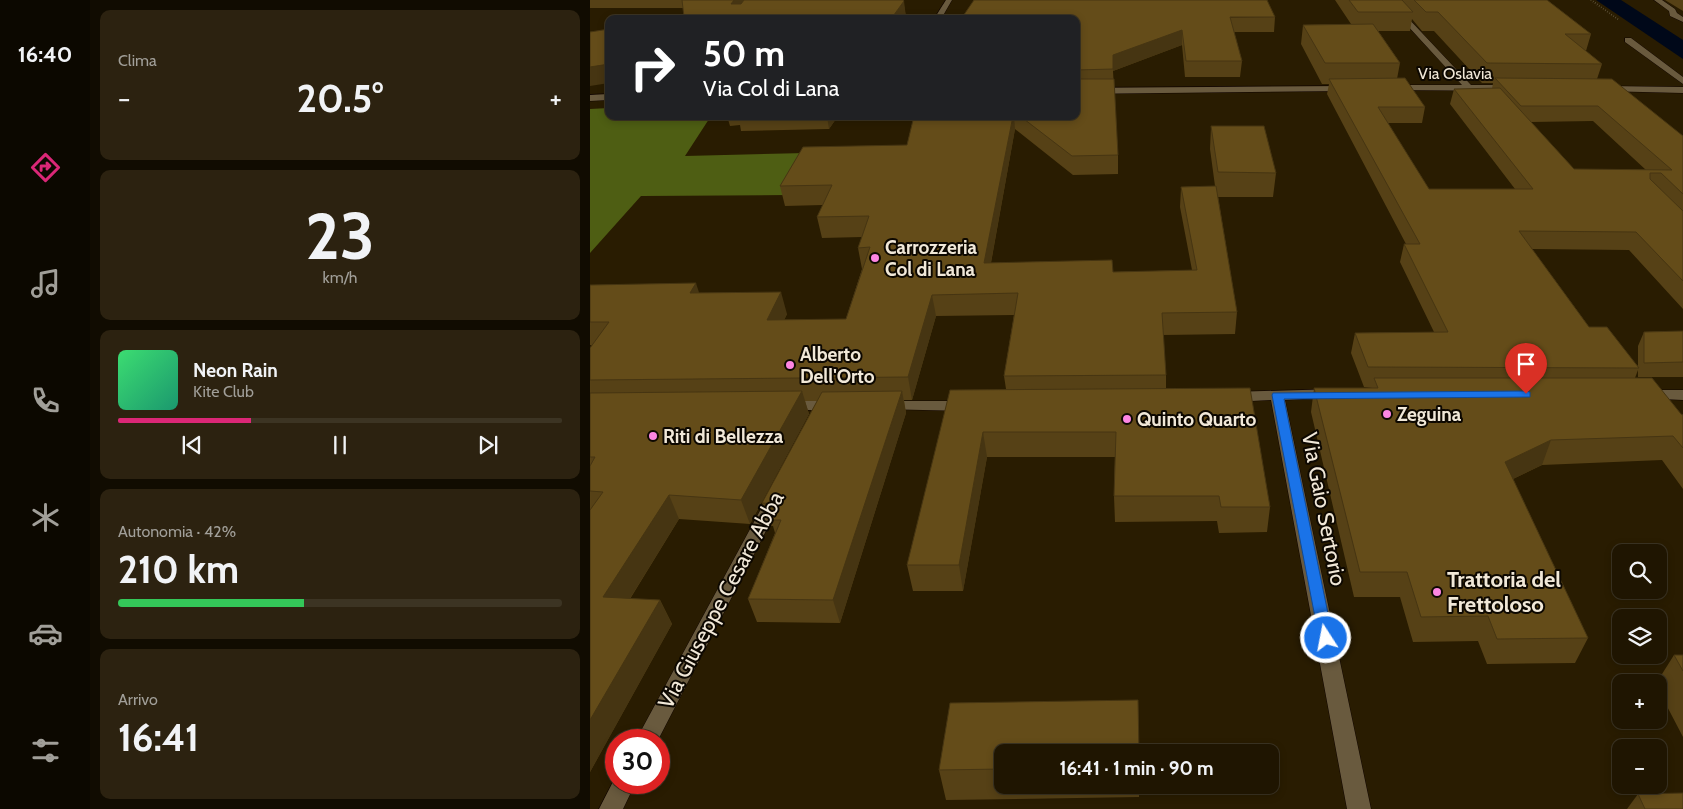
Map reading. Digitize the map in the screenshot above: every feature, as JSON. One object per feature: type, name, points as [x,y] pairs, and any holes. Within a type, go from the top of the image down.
[{"type":"street","points":[[940,15],[949,0]]},
{"type":"street","points":[[1387,0],[1469,88]]},
{"type":"street","points":[[1657,0],[1673,10],[1673,14],[1683,20]]},
{"type":"street","points":[[1628,40],[1683,81]]},
{"type":"street","points":[[1080,91],[1359,88]]},
{"type":"street","name":"Via Oslavia","points":[[1379,88],[1518,88]]},
{"type":"street","points":[[1597,89],[1683,90]]},
{"type":"street","points":[[590,98],[605,97]]},
{"type":"street","points":[[1221,398],[1351,394]]},
{"type":"street","name":"Via Gaio Sertorio","points":[[1277,395],[1360,809]]},
{"type":"street","points":[[1634,395],[1683,395]]},
{"type":"street","points":[[774,406],[851,406]]},
{"type":"street","points":[[814,424],[823,406]]},
{"type":"street","points":[[871,406],[979,406]]},
{"type":"street","name":"Via Giuseppe Cesare Abba","points":[[653,729],[786,476]]},
{"type":"street","points":[[611,809],[619,794]]},
{"type":"green space","points":[[605,108],[605,120],[708,120],[685,156],[806,153],[788,195],[641,196],[590,253],[590,109]]},
{"type":"water","points":[[1596,0],[1621,0],[1683,40],[1683,59]]},
{"type":"building","points":[[682,0],[734,0],[731,4],[741,4],[744,0],[904,1],[894,15],[684,15]]},
{"type":"building","points":[[974,0],[1267,0],[1275,17],[1230,17],[1242,61],[1186,61],[1182,30],[1113,55],[1113,69],[1080,70],[1080,15],[964,15]]},
{"type":"building","points":[[1349,0],[1402,0],[1413,12],[1358,12]]},
{"type":"building","points":[[1414,0],[1547,0],[1591,34],[1565,34],[1602,64],[1487,63],[1438,12],[1426,12]]},
{"type":"building","points":[[1373,24],[1400,63],[1325,63],[1303,25]]},
{"type":"building","points":[[605,30],[605,65],[590,67],[590,32]]},
{"type":"building","points":[[1405,78],[1425,107],[1378,107],[1429,189],[1533,189],[1454,89],[1500,88],[1574,169],[1672,170],[1598,106],[1521,106],[1495,78],[1612,79],[1683,136],[1683,194],[1661,173],[1650,173],[1650,179],[1683,211],[1683,281],[1636,232],[1519,231],[1589,327],[1607,327],[1639,368],[1368,367],[1355,333],[1448,332],[1404,244],[1420,244],[1329,79]]},
{"type":"building","points":[[1080,79],[1114,79],[1118,155],[1072,156],[1025,120],[1080,120]]},
{"type":"building","points":[[913,120],[1012,120],[984,263],[1112,260],[1113,272],[1197,270],[1181,187],[1216,186],[1237,312],[1162,313],[1166,375],[1004,376],[1018,293],[932,295],[908,377],[590,380],[590,348],[609,322],[590,322],[590,285],[696,283],[690,293],[781,292],[767,320],[846,319],[870,247],[858,248],[869,216],[817,217],[832,185],[780,186],[803,147],[907,145]]},
{"type":"building","points":[[1211,126],[1264,126],[1276,173],[1218,172]]},
{"type":"building","points":[[1683,331],[1683,362],[1644,363],[1644,332]]},
{"type":"building","points":[[1374,378],[1652,378],[1683,415],[1683,448],[1673,436],[1551,440],[1505,462],[1588,638],[1497,639],[1488,616],[1421,617],[1407,572],[1360,572],[1314,388],[1378,388]]},
{"type":"building","points":[[1250,388],[1270,507],[1221,507],[1219,496],[1114,496],[1116,432],[983,432],[959,565],[907,565],[950,390]]},
{"type":"building","points":[[802,391],[741,500],[669,495],[603,597],[660,600],[590,720],[590,510],[603,492],[590,491],[590,466],[595,457],[590,457],[590,393]]},
{"type":"building","points":[[902,391],[833,600],[748,599],[781,520],[770,520],[778,504],[762,503],[822,392]]},
{"type":"building","points":[[1674,655],[1683,655],[1683,671]]},
{"type":"building","points":[[1138,700],[1139,744],[994,744],[994,769],[939,770],[950,703]]},
{"type":"building","points":[[1683,793],[1683,809],[1645,809],[1638,794],[1667,794]]},
{"type":"place","name":"Carrozzeria Col di Lana","points":[[875,258]]},
{"type":"place","name":"Alberto Dell'Orto","points":[[790,365]]},
{"type":"place","name":"Zeguina","points":[[1387,414]]},
{"type":"place","name":"Quinto Quarto","points":[[1127,419]]},
{"type":"place","name":"Riti di Bellezza","points":[[653,436]]},
{"type":"place","name":"Trattoria del Frettoloso","points":[[1437,592]]},
{"type":"route","points":[[1326,638],[1277,395],[1526,394]]}]
